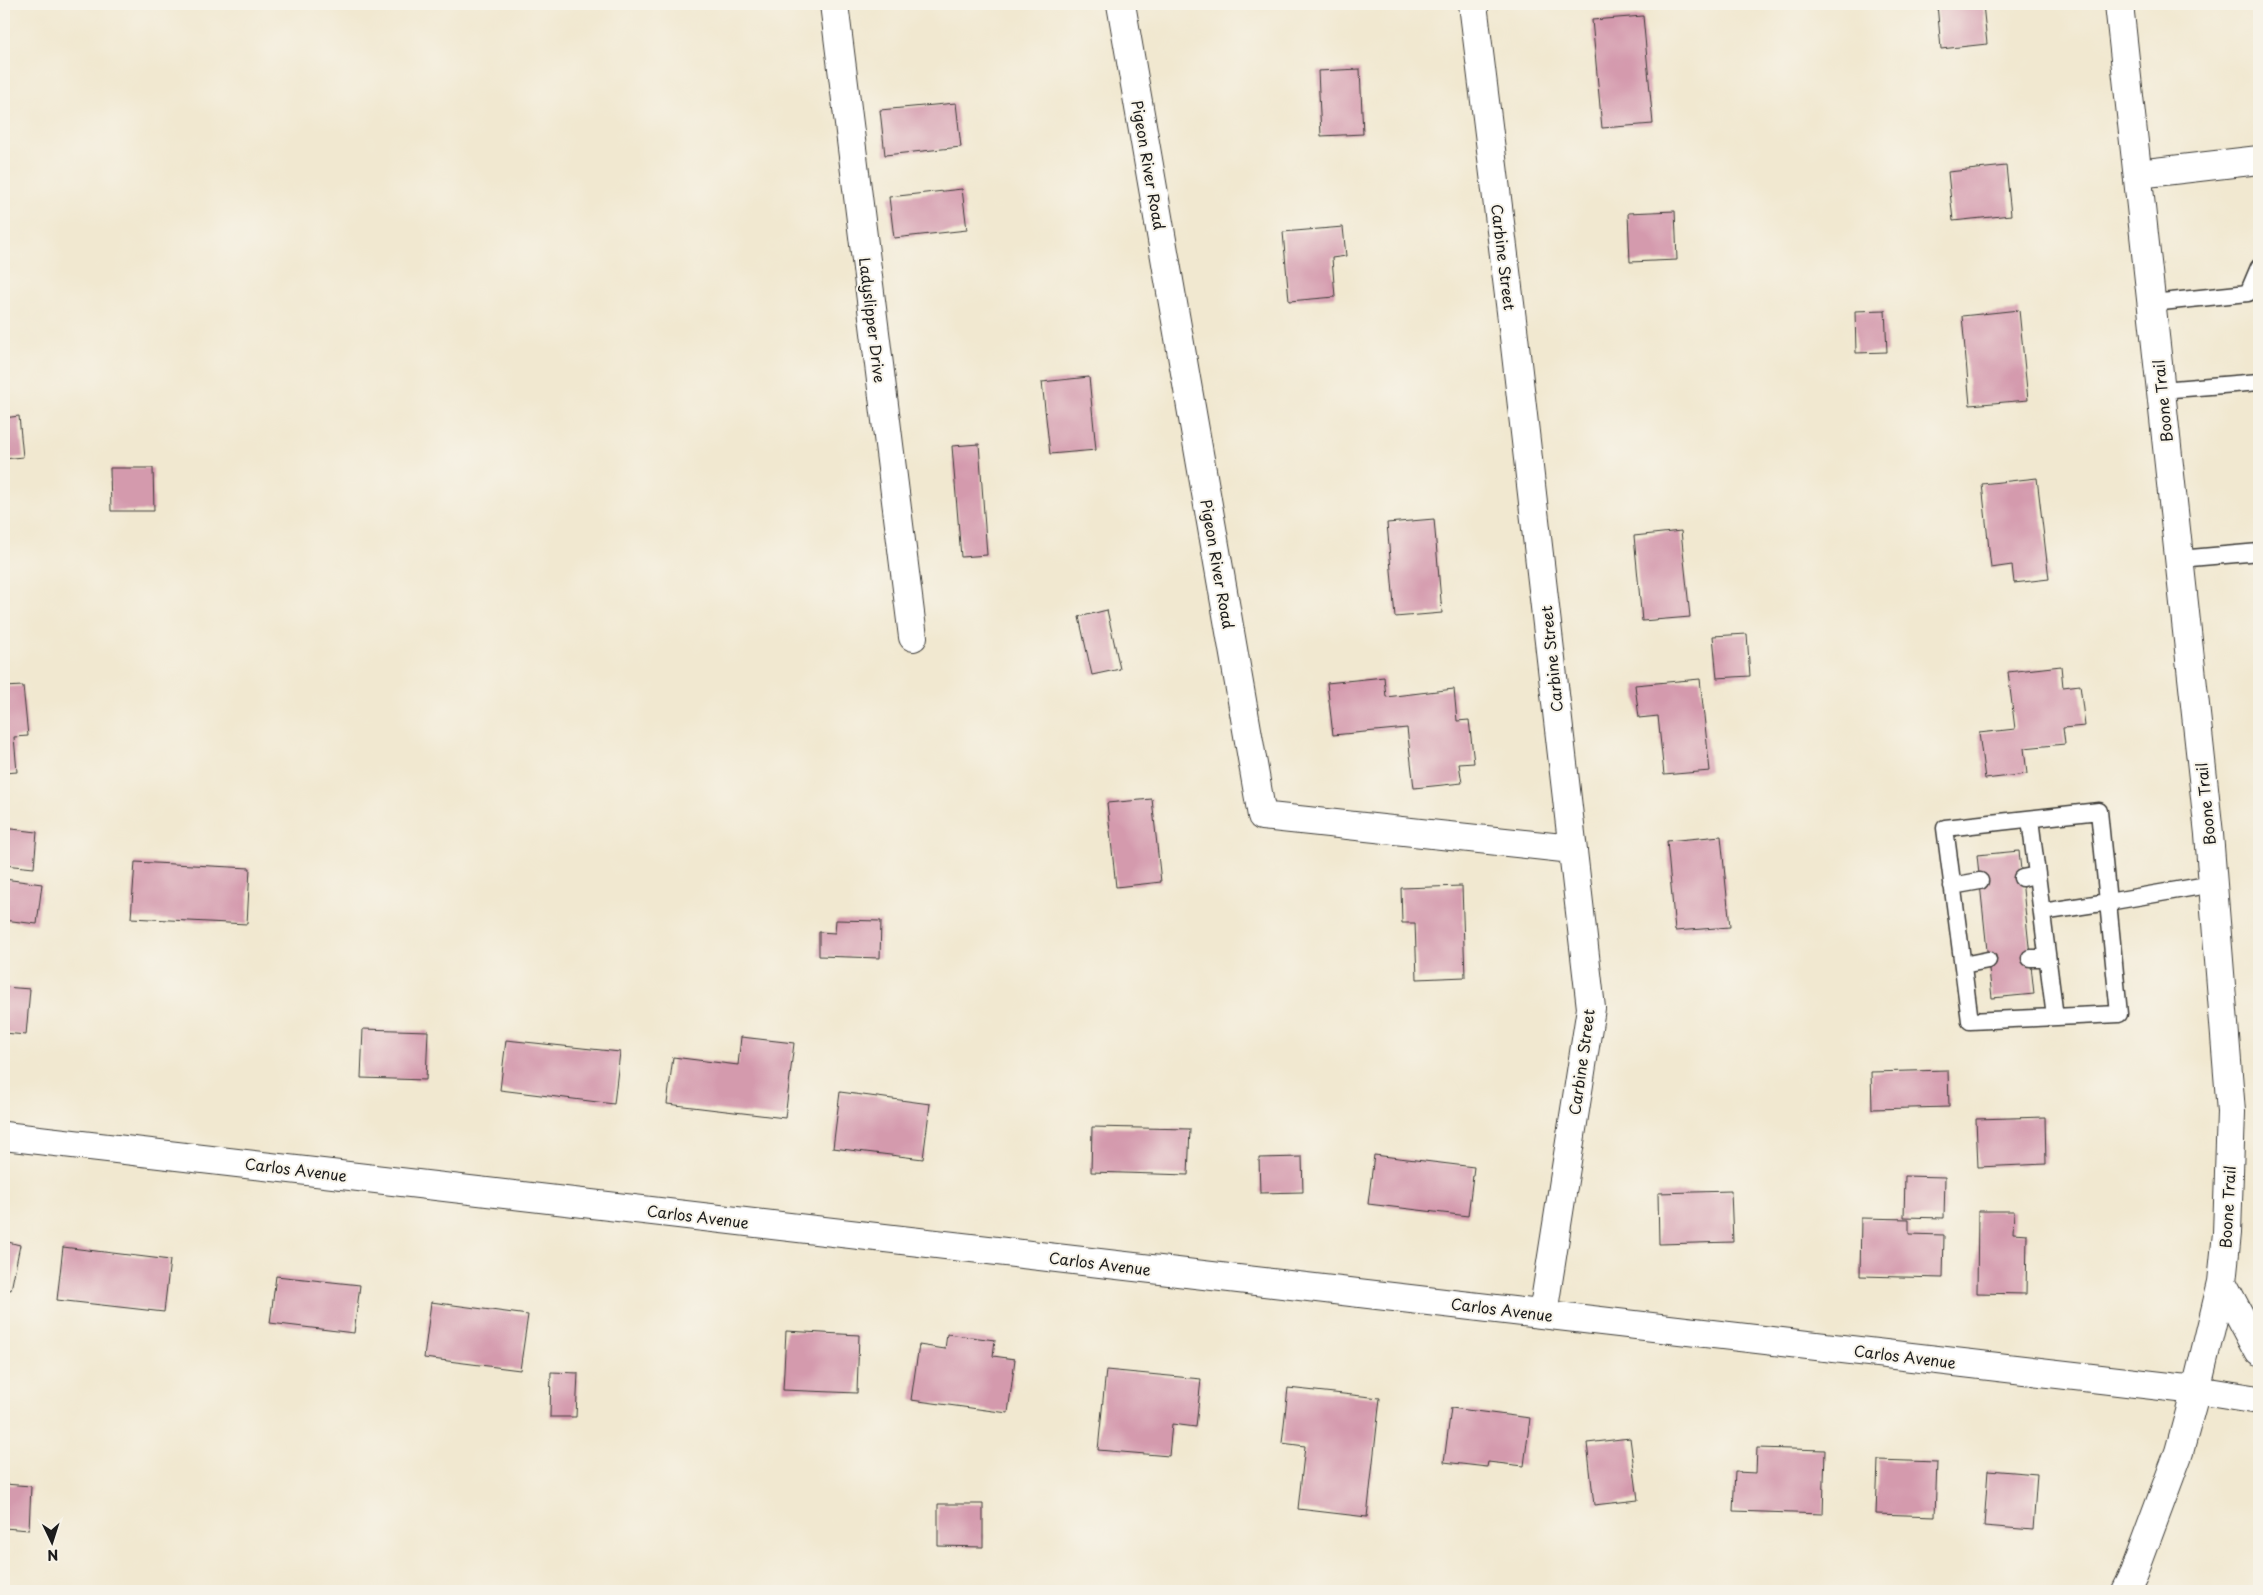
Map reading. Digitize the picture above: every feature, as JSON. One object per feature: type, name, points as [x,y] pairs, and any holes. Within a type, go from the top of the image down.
[{"type":"street","name":"Ladyslipper Drive","points":[[834,4],[913,637]]},
{"type":"street","name":"Pigeon River Road","points":[[1121,4],[1262,816],[1572,849]]},
{"type":"street","name":"Carbine Street","points":[[1473,4],[1513,328],[1591,1008],[1543,1314]]},
{"type":"street","name":"Boone Trail","points":[[2118,4],[2152,303],[2213,884],[2231,1112],[2227,1233],[2222,1282],[2179,1452],[2126,1591]]},
{"type":"street","points":[[2138,174],[2259,160]]},
{"type":"street","name":"Carlos Avenue","points":[[4,1136],[2196,1390],[2259,1400]]},
{"type":"street","points":[[2222,1282],[2259,1352]]},
{"type":"lane","points":[[2152,303],[2248,292],[2259,267]]},
{"type":"lane","points":[[2161,390],[2259,382]]},
{"type":"lane","points":[[2179,559],[2259,552]]},
{"type":"lane","points":[[2098,811],[2120,1014],[1970,1021],[1945,828],[2030,819],[2098,811]]},
{"type":"lane","points":[[2030,819],[2029,877],[2042,912],[2055,1017]]},
{"type":"lane","points":[[1952,886],[1980,881]]},
{"type":"lane","points":[[2042,912],[2213,884]]},
{"type":"lane","points":[[2030,958],[2047,958]]},
{"type":"lane","points":[[1962,965],[1988,960]]},
{"type":"building","points":[[1937,4],[1983,4],[1987,44],[1941,49]]},
{"type":"building","points":[[1643,16],[1653,124],[1602,128],[1592,20]]},
{"type":"building","points":[[2257,40],[2259,40],[2259,56],[2258,56]]},
{"type":"building","points":[[1360,69],[1363,134],[1321,136],[1318,71]]},
{"type":"building","points":[[956,103],[961,147],[885,155],[880,110]]},
{"type":"building","points":[[2006,166],[2011,215],[1953,221],[1948,172]]},
{"type":"building","points":[[962,189],[967,230],[894,238],[889,197]]},
{"type":"building","points":[[1675,211],[1677,260],[1630,262],[1628,213]]},
{"type":"building","points":[[1343,227],[1346,256],[1332,258],[1335,297],[1289,301],[1283,232]]},
{"type":"building","points":[[1885,310],[1887,352],[1856,353],[1855,311]]},
{"type":"building","points":[[2019,310],[2028,400],[1970,405],[1962,316]]},
{"type":"building","points":[[1089,377],[1096,450],[1050,454],[1042,382]]},
{"type":"building","points":[[19,416],[23,457],[4,459],[4,418]]},
{"type":"building","points":[[979,444],[987,555],[961,557],[952,446]]},
{"type":"building","points":[[110,468],[153,468],[154,511],[111,511]]},
{"type":"building","points":[[2037,478],[2049,579],[2014,583],[2012,565],[1991,568],[1982,484]]},
{"type":"building","points":[[1434,519],[1442,613],[1395,617],[1387,523]]},
{"type":"building","points":[[1681,531],[1690,617],[1642,621],[1634,536]]},
{"type":"building","points":[[1107,610],[1120,669],[1092,675],[1079,617]]},
{"type":"building","points":[[1747,634],[1750,676],[1717,678],[1713,636]]},
{"type":"building","points":[[2061,666],[2063,687],[2080,685],[2085,726],[2063,728],[2065,744],[2024,748],[2027,774],[1985,779],[1979,733],[2015,729],[2008,672]]},
{"type":"building","points":[[1384,677],[1386,697],[1454,689],[1457,721],[1469,720],[1474,763],[1459,764],[1462,783],[1414,788],[1407,728],[1333,735],[1327,683]]},
{"type":"building","points":[[1700,679],[1710,771],[1664,775],[1658,716],[1639,718],[1635,685]]},
{"type":"building","points":[[23,686],[28,736],[14,737],[17,772],[4,773],[4,687]]},
{"type":"building","points":[[1152,799],[1161,882],[1116,887],[1107,803]]},
{"type":"building","points":[[4,828],[37,832],[34,868],[4,865]]},
{"type":"building","points":[[1721,836],[1730,927],[1675,931],[1667,841]]},
{"type":"building","points":[[2019,851],[2034,994],[1992,998],[1977,855]]},
{"type":"building","points":[[135,862],[250,868],[247,924],[131,918]]},
{"type":"building","points":[[4,879],[42,884],[37,924],[4,920]]},
{"type":"building","points":[[1462,886],[1465,977],[1417,979],[1415,923],[1402,923],[1401,888]]},
{"type":"building","points":[[836,920],[881,921],[880,958],[819,956],[819,932],[835,933]]},
{"type":"building","points":[[4,987],[30,989],[26,1035],[4,1033]]},
{"type":"building","points":[[363,1029],[428,1031],[426,1080],[361,1078]]},
{"type":"building","points":[[741,1037],[794,1043],[785,1118],[667,1104],[673,1057],[738,1065]]},
{"type":"building","points":[[506,1040],[620,1052],[614,1104],[500,1090]]},
{"type":"building","points":[[1948,1070],[1949,1107],[1872,1109],[1871,1072]]},
{"type":"building","points":[[840,1092],[930,1104],[923,1159],[833,1148]]},
{"type":"building","points":[[2045,1117],[2046,1164],[1978,1167],[1976,1119]]},
{"type":"building","points":[[1092,1127],[1190,1129],[1188,1175],[1091,1172]]},
{"type":"building","points":[[1374,1155],[1474,1167],[1468,1216],[1368,1204]]},
{"type":"building","points":[[1302,1157],[1303,1192],[1260,1193],[1259,1158]]},
{"type":"building","points":[[1905,1176],[1945,1177],[1944,1218],[1904,1217]]},
{"type":"building","points":[[1731,1191],[1733,1242],[1659,1244],[1658,1193]]},
{"type":"building","points":[[1978,1211],[2014,1211],[2013,1233],[2027,1234],[2026,1294],[1977,1293]]},
{"type":"building","points":[[1861,1218],[1909,1219],[1909,1234],[1944,1235],[1943,1278],[1860,1276]]},
{"type":"building","points":[[4,1241],[20,1245],[11,1290],[4,1288]]},
{"type":"building","points":[[63,1247],[170,1260],[164,1312],[57,1300]]},
{"type":"building","points":[[276,1276],[360,1285],[354,1333],[270,1323]]},
{"type":"building","points":[[431,1302],[528,1315],[520,1370],[424,1358]]},
{"type":"building","points":[[786,1331],[859,1335],[857,1393],[783,1390]]},
{"type":"building","points":[[947,1334],[995,1340],[993,1356],[1015,1359],[1008,1413],[911,1400],[919,1345],[945,1349]]},
{"type":"building","points":[[1106,1370],[1201,1379],[1196,1427],[1172,1424],[1169,1456],[1098,1450]]},
{"type":"building","points":[[551,1372],[578,1373],[576,1417],[550,1417]]},
{"type":"building","points":[[1288,1388],[1380,1398],[1367,1517],[1298,1509],[1305,1446],[1282,1443]]},
{"type":"building","points":[[1451,1408],[1530,1418],[1524,1466],[1488,1462],[1487,1467],[1444,1462]]},
{"type":"building","points":[[1630,1438],[1638,1500],[1594,1505],[1587,1443]]},
{"type":"building","points":[[1757,1448],[1825,1450],[1823,1514],[1733,1511],[1735,1472],[1756,1473]]},
{"type":"building","points":[[1878,1460],[1937,1462],[1935,1516],[1876,1514]]},
{"type":"building","points":[[1988,1470],[2037,1474],[2033,1530],[1984,1526]]},
{"type":"building","points":[[4,1484],[31,1486],[29,1530],[4,1528]]},
{"type":"building","points":[[938,1504],[983,1504],[983,1547],[938,1546]]}]
